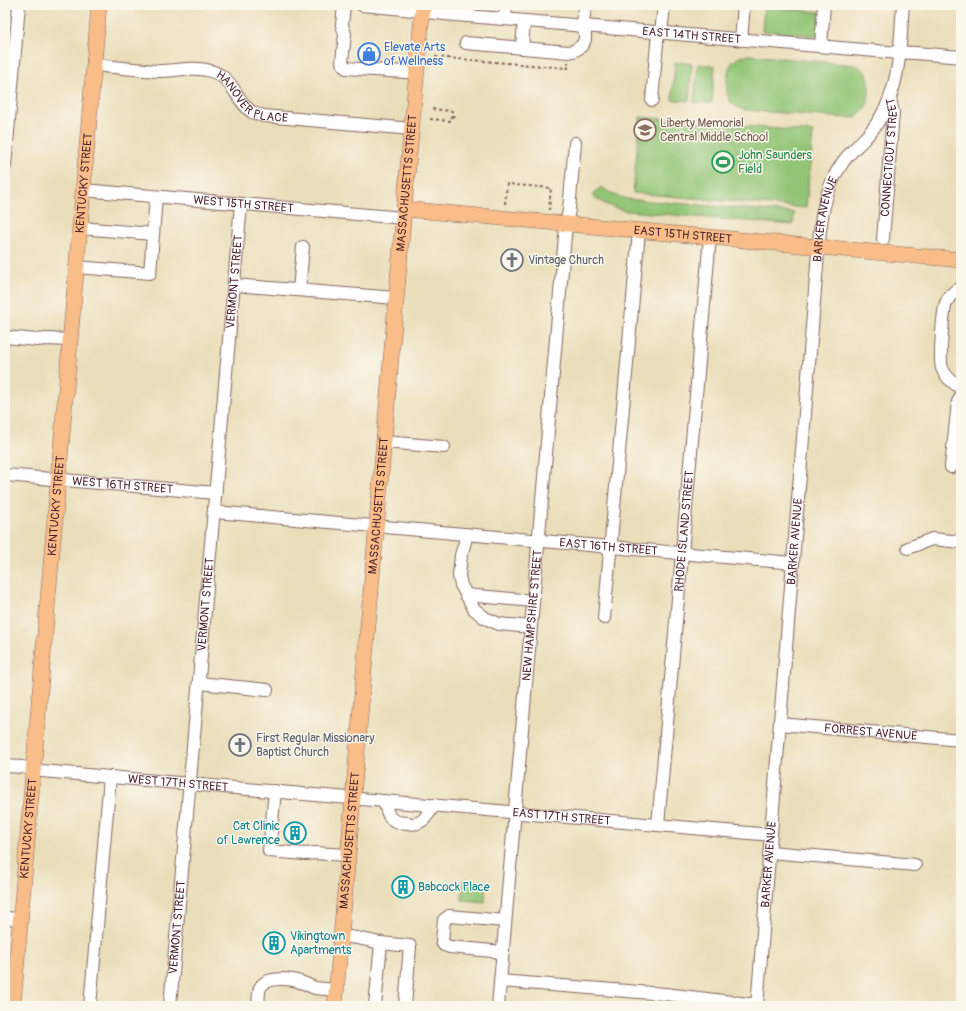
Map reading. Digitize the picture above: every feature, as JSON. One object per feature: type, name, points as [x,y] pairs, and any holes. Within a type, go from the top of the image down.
[{"type":"main road","name":"KENTUCKY STREET","points":[[12,1006],[10,968],[12,918],[33,770],[99,5]]},
{"type":"main road","name":"MASSACHUSETTS STREET","points":[[335,1006],[396,298],[423,8]]},
{"type":"main road","name":"EAST 15TH STREET","points":[[404,214],[639,230],[961,260]]},
{"type":"street","points":[[5,166],[19,5]]},
{"type":"street","points":[[344,5],[342,25],[345,34],[342,62],[346,68],[417,73]]},
{"type":"street","name":"EAST 14TH STREET","points":[[362,5],[423,8],[444,14],[741,40],[961,57]]},
{"type":"street","points":[[505,19],[506,5]]},
{"type":"street","points":[[466,43],[569,52],[575,51],[584,44],[585,35],[583,26],[585,5]]},
{"type":"street","points":[[652,100],[659,33],[664,5]]},
{"type":"street","points":[[741,40],[744,5]]},
{"type":"street","points":[[820,46],[824,5]]},
{"type":"street","name":"CONNECTICUT STREET","points":[[883,239],[893,114],[890,98],[899,53],[903,5]]},
{"type":"street","points":[[522,48],[524,21]]},
{"type":"street","name":"HANOVER PLACE","points":[[94,65],[160,71],[194,69],[211,71],[226,79],[246,107],[257,114],[264,116],[412,129]]},
{"type":"street","name":"BARKER AVENUE","points":[[757,1005],[823,208],[826,196],[843,162],[873,128],[881,117],[890,98]]},
{"type":"street","name":"NEW HAMPSHIRE STREET","points":[[498,1006],[566,224],[569,210],[575,143]]},
{"type":"street","name":"WEST 15TH STREET","points":[[83,190],[241,204],[404,214]]},
{"type":"street","points":[[76,266],[150,273],[156,197]]},
{"type":"street","name":"VERMONT STREET","points":[[170,1006],[215,512],[241,204]]},
{"type":"street","points":[[80,228],[153,234]]},
{"type":"street","points":[[604,618],[639,230]]},
{"type":"street","name":"RHODE ISLAND STREET","points":[[658,825],[710,237]]},
{"type":"street","points":[[299,290],[303,248]]},
{"type":"street","points":[[961,252],[961,260]]},
{"type":"street","points":[[234,285],[396,298]]},
{"type":"street","points":[[961,288],[955,290],[946,303],[941,360],[942,368],[946,376],[961,388]]},
{"type":"street","points":[[5,337],[37,340],[46,338],[70,340]]},
{"type":"street","points":[[951,467],[958,402],[961,395]]},
{"type":"street","points":[[384,442],[444,447]]},
{"type":"street","name":"WEST 16TH STREET","points":[[5,475],[216,493]]},
{"type":"street","points":[[215,512],[376,525]]},
{"type":"street","name":"EAST 16TH STREET","points":[[376,525],[793,563]]},
{"type":"street","points":[[466,534],[461,555],[459,576],[461,584],[474,610],[485,618],[499,624],[531,627]]},
{"type":"street","points":[[908,548],[932,539],[961,542]]},
{"type":"street","points":[[466,595],[533,601]]},
{"type":"street","points":[[199,683],[267,690]]},
{"type":"street","name":"FORREST AVENUE","points":[[780,724],[961,740]]},
{"type":"street","name":"WEST 17TH STREET","points":[[5,766],[22,767],[42,771],[352,798]]},
{"type":"street","points":[[90,1006],[110,777]]},
{"type":"street","points":[[274,791],[270,851],[348,855]]},
{"type":"street","name":"EAST 17TH STREET","points":[[352,798],[771,835]]},
{"type":"street","points":[[384,801],[390,819],[396,822],[415,824],[425,818],[434,805]]},
{"type":"street","points":[[770,852],[915,865]]},
{"type":"street","points":[[503,952],[450,947],[444,945],[442,942],[444,920],[449,916],[505,920]]},
{"type":"street","points":[[340,936],[410,946],[405,1006]]},
{"type":"street","points":[[375,1006],[381,943]]},
{"type":"street","points":[[258,1006],[260,988],[268,980],[294,980],[302,982],[313,988],[336,990]]},
{"type":"street","points":[[500,981],[665,994],[757,1005]]},
{"type":"path","points":[[430,119],[451,121],[452,116],[452,111],[431,109]]},
{"type":"path","points":[[505,204],[507,184],[551,188],[549,214]]},
{"type":"green space","points":[[764,7],[820,12],[818,36],[762,31]]},
{"type":"green space","points":[[750,55],[855,65],[860,67],[866,73],[869,80],[869,93],[866,108],[860,114],[852,118],[846,118],[745,110],[739,108],[729,99],[727,86],[729,70],[732,62],[736,59]]},
{"type":"green space","points":[[675,62],[692,64],[689,101],[672,100]]},
{"type":"green space","points":[[698,64],[715,66],[712,103],[694,102]]},
{"type":"green space","name":"John Saunders Field","points":[[640,117],[813,132],[806,208],[633,193]]},
{"type":"green space","points":[[601,187],[614,195],[627,199],[794,213],[793,225],[626,211],[608,205],[592,195]]},
{"type":"green space","points":[[463,880],[486,882],[485,902],[462,900]]},
{"type":"place","name":"Elevate Arts of Wellness","points":[[369,54]]},
{"type":"place","name":"Liberty Memorial Central Middle School","points":[[645,130]]},
{"type":"place","name":"John Saunders Field","points":[[723,162]]},
{"type":"place","name":"Vintage Church","points":[[512,260]]},
{"type":"place","name":"First Regular Missionary Baptist Church","points":[[240,745]]},
{"type":"place","name":"Cat Clinic of Lawrence","points":[[295,833]]},
{"type":"place","name":"Babcock Place","points":[[403,887]]},
{"type":"place","name":"Vikingtown Apartments","points":[[274,943]]}]
